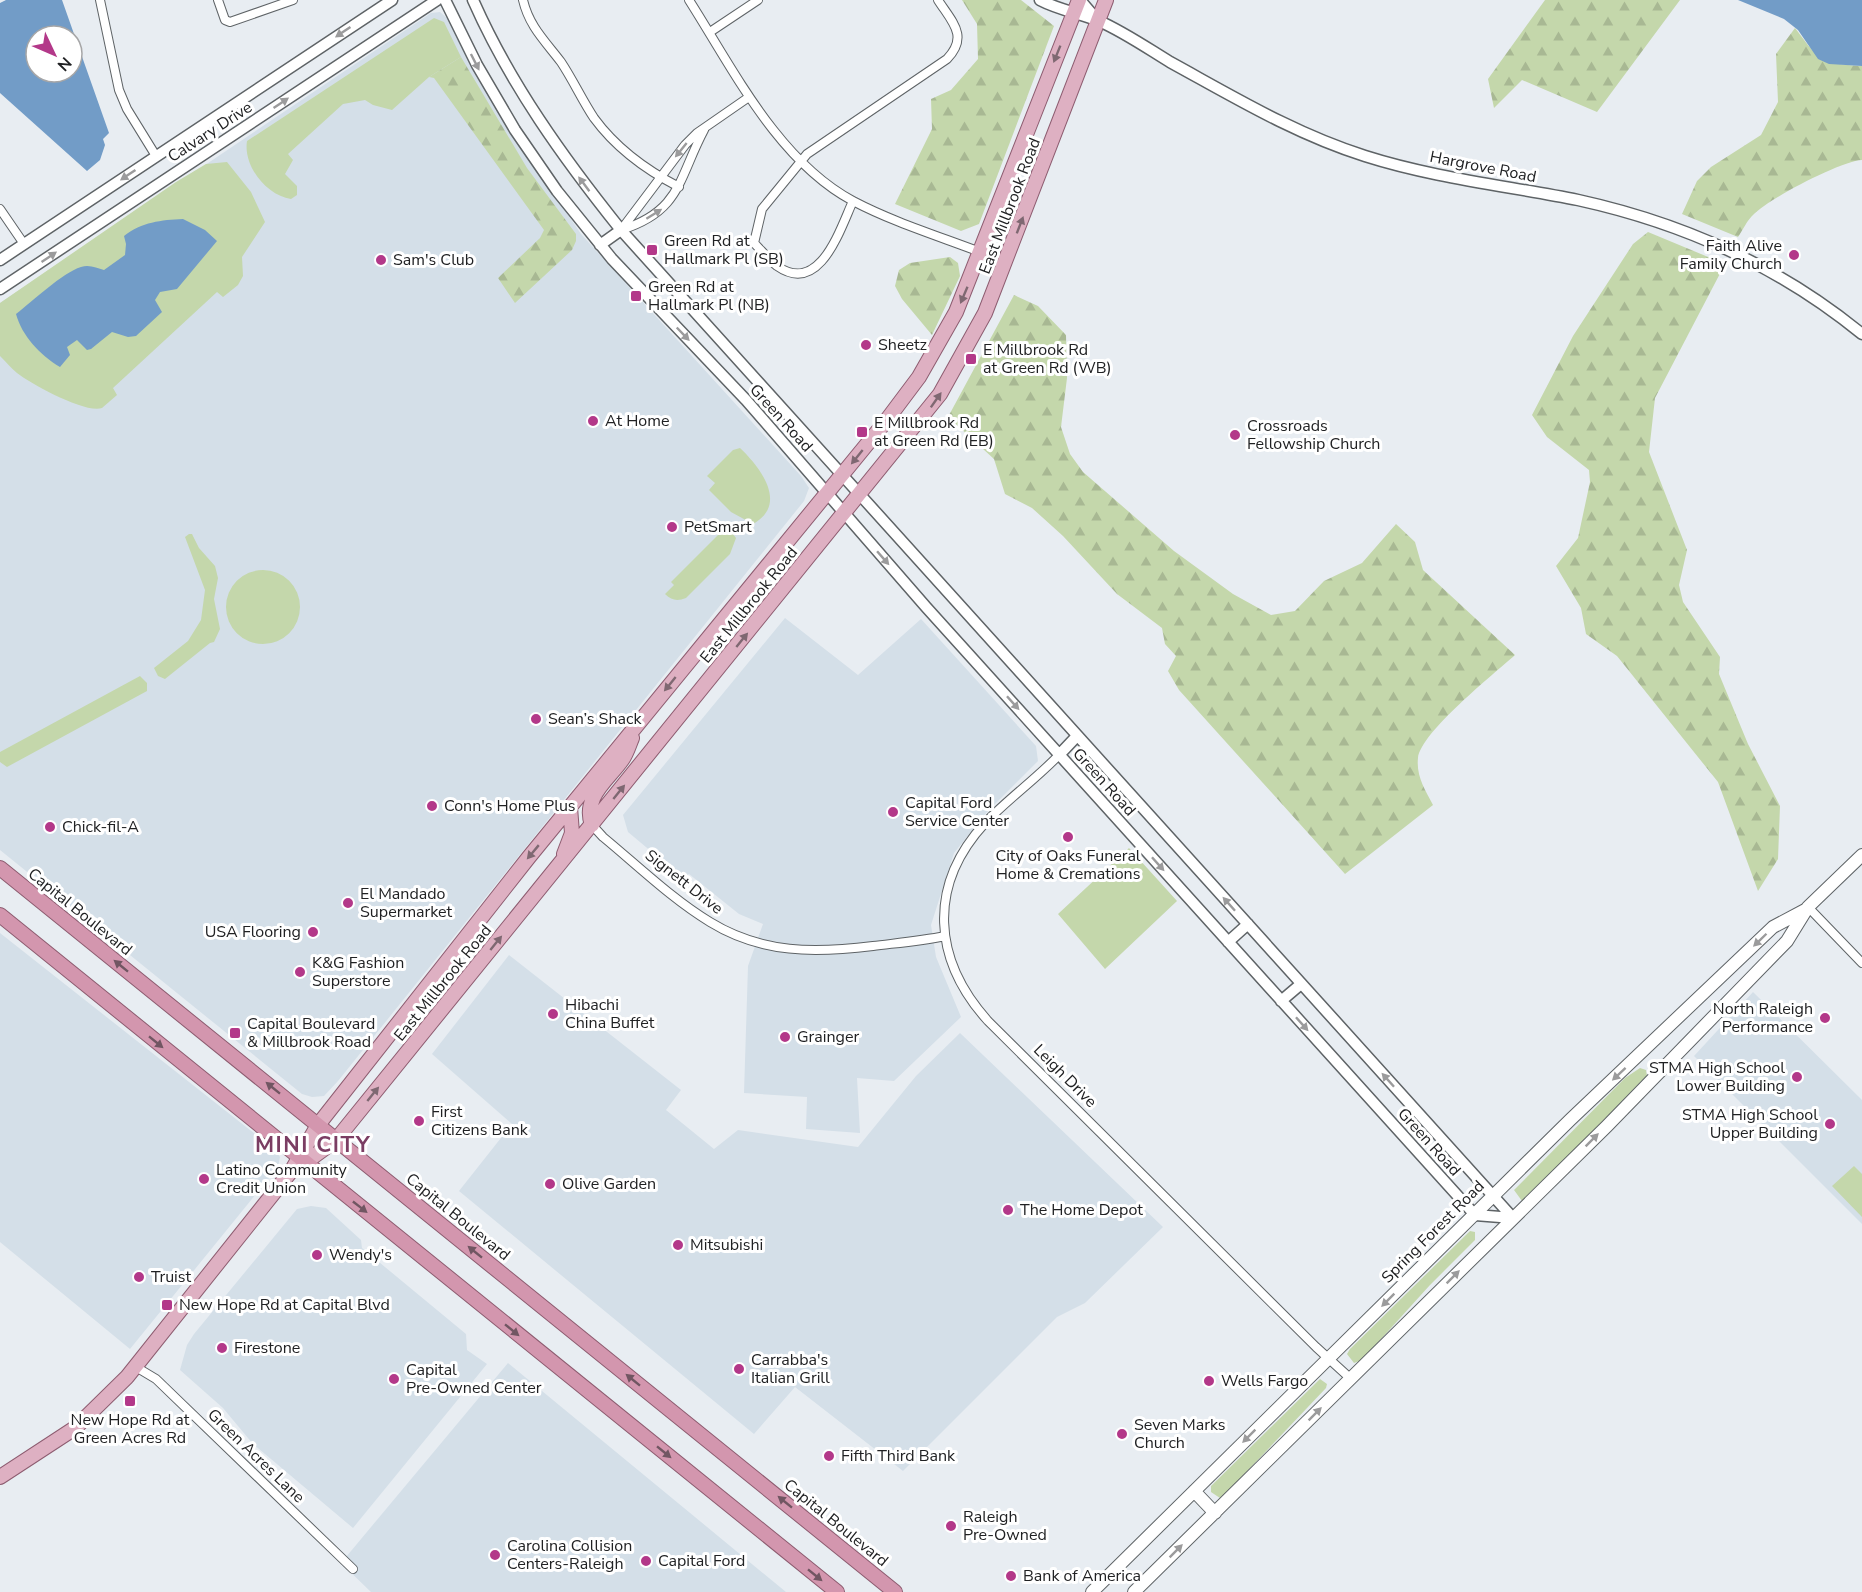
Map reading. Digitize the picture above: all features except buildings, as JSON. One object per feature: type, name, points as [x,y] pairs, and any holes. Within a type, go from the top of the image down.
[{"type":"highway","name":"Capital Boulevard","points":[[0,868],[895,1592]]},
{"type":"highway","points":[[0,915],[837,1592]]},
{"type":"main road","name":"East Millbrook Road","points":[[303,1161],[318,1125],[638,722],[897,407],[929,361],[956,312],[981,252],[1079,0]]},
{"type":"main road","name":"East Millbrook Road","points":[[0,1477],[75,1428],[136,1367],[292,1170],[336,1140],[928,410],[969,346],[993,294],[1106,0]]},
{"type":"main road","points":[[592,825],[590,808],[592,798],[624,758],[638,722]]},
{"type":"main road","points":[[560,864],[572,833],[570,807]]},
{"type":"main road","name":"Spring Forest Road","points":[[1134,1592],[1513,1218],[1787,941],[1808,908],[1862,855]]},
{"type":"main road","name":"Spring Forest Road","points":[[1092,1592],[1493,1196],[1773,927],[1808,908]]},
{"type":"main road","points":[[1194,1491],[1215,1513]]},
{"type":"street","points":[[100,0],[120,90],[127,109],[156,156]]},
{"type":"street","points":[[218,0],[225,20],[230,22],[291,0]]},
{"type":"street","name":"Calvary Drive","points":[[0,260],[392,0]]},
{"type":"street","name":"Calvary Drive","points":[[0,289],[437,0]]},
{"type":"street","name":"Green Road","points":[[445,0],[477,65],[515,130],[557,191],[600,245],[746,400],[844,514],[1059,755],[1475,1215]]},
{"type":"street","name":"Green Road","points":[[473,0],[494,43],[536,116],[573,170],[621,230],[1513,1218]]},
{"type":"street","points":[[524,0],[528,18],[562,65],[594,117],[618,146],[660,177],[679,187]]},
{"type":"street","points":[[689,0],[749,97],[801,160],[819,178],[853,201],[981,252]]},
{"type":"street","points":[[710,32],[758,0]]},
{"type":"street","points":[[853,201],[833,245],[820,266],[799,274],[778,267],[754,243],[762,209],[801,160],[826,139],[947,59],[957,49],[959,39],[957,31],[938,0]]},
{"type":"street","name":"Hargrove Road","points":[[1040,0],[1073,14],[1099,21],[1281,123],[1346,150],[1425,172],[1581,201],[1651,219],[1714,242],[1809,295],[1862,334]]},
{"type":"street","name":"Hargrove Road","points":[[1079,0],[1099,21]]},
{"type":"street","points":[[621,230],[685,145],[749,97]]},
{"type":"street","points":[[600,245],[621,230],[636,225],[663,209],[679,187],[706,127]]},
{"type":"street","points":[[0,209],[24,244]]},
{"type":"street","points":[[746,400],[762,387]]},
{"type":"street","points":[[1059,755],[1077,736]]},
{"type":"street","name":"Leigh Drive","points":[[1059,755],[984,824],[959,859],[948,888],[944,910],[945,936],[956,976],[966,994],[982,1014],[1328,1359],[1351,1379]]},
{"type":"street","name":"Signett Drive","points":[[592,825],[603,837],[709,922],[742,939],[771,948],[808,952],[945,936]]},
{"type":"street","points":[[1808,908],[1862,963]]},
{"type":"street","points":[[1228,942],[1248,924]]},
{"type":"street","points":[[1281,1001],[1301,984]]},
{"type":"street","points":[[1475,1215],[1513,1218]]},
{"type":"street","name":"Green Acres Lane","points":[[136,1367],[156,1379],[353,1569]]},
{"type":"shaded area","points":[[440,12],[448,19],[494,105],[581,234],[801,476],[809,488],[804,501],[338,1081],[324,1096],[312,1097],[302,1094],[0,850],[0,303],[431,13]]},
{"type":"shaded area","points":[[785,618],[858,675],[921,619],[1036,746],[1038,761],[987,812],[954,853],[931,925],[936,957],[961,1017],[894,1081],[857,1078],[860,1133],[806,1129],[807,1097],[744,1093],[748,966],[763,924],[739,914],[689,874],[683,878],[628,832],[623,815]]},
{"type":"shaded area","points":[[0,933],[274,1149],[280,1157],[278,1167],[130,1349],[0,1242]]},
{"type":"shaded area","points":[[509,955],[681,1090],[666,1110],[714,1149],[738,1130],[858,1147],[916,1076],[960,1033],[1163,1227],[1085,1303],[1057,1317],[903,1471],[795,1387],[754,1434],[459,1191],[512,1124],[432,1054]]},
{"type":"shaded area","points":[[1753,992],[1862,1100],[1862,1224],[1694,1056]]},
{"type":"shaded area","points":[[311,1206],[326,1208],[361,1240],[362,1248],[466,1334],[467,1350],[487,1364],[353,1528],[253,1444],[223,1408],[180,1370],[187,1345],[194,1334],[297,1209]]},
{"type":"shaded area","points":[[508,1363],[786,1592],[371,1592],[341,1563]]},
{"type":"green space","points":[[962,0],[1021,0],[1054,26],[979,224],[961,231],[895,204],[932,129],[931,99],[951,90],[978,59],[977,24]]},
{"type":"green space","points":[[1545,0],[1680,0],[1597,112],[1522,80],[1494,108],[1488,79]]},
{"type":"green space","points":[[434,18],[444,22],[461,57],[429,77],[392,110],[373,105],[365,100],[343,104],[288,154],[293,160],[285,174],[297,186],[297,195],[291,199],[282,197],[265,186],[253,170],[249,160],[247,141]]},
{"type":"green space","points":[[1795,28],[1810,48],[1822,59],[1837,64],[1862,66],[1862,160],[1823,173],[1762,207],[1747,222],[1738,237],[1682,214],[1697,181],[1711,167],[1761,135],[1778,102],[1776,54]]},
{"type":"green space","points":[[461,57],[527,168],[576,234],[572,250],[515,303],[498,278],[540,238],[544,230],[434,78],[429,77]]},
{"type":"green space","points":[[227,162],[251,192],[265,222],[242,257],[243,276],[238,285],[223,297],[217,292],[113,388],[117,395],[102,408],[84,407],[34,384],[17,373],[0,356],[0,303],[176,182],[206,164]]},
{"type":"green space","points":[[1648,232],[1725,264],[1655,398],[1649,452],[1687,550],[1679,585],[1683,602],[1720,657],[1719,674],[1748,744],[1780,806],[1778,859],[1758,891],[1718,782],[1617,656],[1586,634],[1581,608],[1556,566],[1578,538],[1590,482],[1589,470],[1547,437],[1532,415],[1573,336],[1633,244]]},
{"type":"green space","points":[[950,257],[958,263],[960,276],[932,335],[902,299],[895,286],[899,270],[910,263]]},
{"type":"green space","points":[[1014,295],[1038,306],[1066,335],[1067,378],[1061,427],[1070,454],[1083,472],[1174,551],[1233,594],[1271,615],[1295,611],[1324,581],[1362,563],[1396,524],[1415,542],[1423,570],[1515,655],[1444,719],[1422,747],[1418,758],[1418,771],[1433,805],[1345,874],[1179,690],[1168,671],[1176,656],[1165,644],[1162,628],[1117,594],[1063,536],[1032,508],[1005,494],[994,459],[948,417]]},
{"type":"green space","points":[[740,448],[756,465],[768,486],[770,496],[769,506],[764,516],[753,524],[731,512],[709,490],[715,483],[707,476],[733,450]]},
{"type":"green space","points":[[727,526],[736,538],[730,554],[686,598],[675,600],[665,594],[674,585],[671,582]]},
{"type":"green space","points":[[192,534],[199,548],[215,566],[218,578],[214,599],[220,629],[214,642],[165,679],[158,676],[154,668],[188,641],[201,620],[205,590],[185,537]]},
{"type":"green space","points":[[263,570],[277,573],[289,581],[297,593],[300,607],[297,621],[289,633],[277,641],[263,644],[249,641],[237,633],[229,621],[226,607],[229,593],[237,581],[249,573]]},
{"type":"green space","points":[[140,676],[147,683],[147,691],[7,767],[0,762],[0,752]]},
{"type":"green space","points":[[1129,848],[1177,901],[1105,969],[1058,914]]},
{"type":"green space","points":[[1640,1068],[1646,1070],[1647,1076],[1532,1194],[1522,1201],[1514,1190],[1625,1078]]},
{"type":"green space","points":[[1854,1166],[1862,1174],[1862,1217],[1832,1186]]},
{"type":"green space","points":[[1470,1231],[1475,1232],[1475,1240],[1430,1285],[1362,1360],[1354,1363],[1347,1354],[1350,1349]]},
{"type":"green space","points":[[1320,1379],[1327,1384],[1326,1388],[1234,1485],[1220,1498],[1211,1492],[1211,1486]]},
{"type":"water","points":[[6,0],[62,0],[70,24],[24,24],[24,84],[84,84],[84,62],[109,133],[103,139],[105,145],[100,160],[87,171],[0,93],[0,3]]},
{"type":"water","points":[[1738,0],[1862,0],[1862,66],[1829,64],[1818,59],[1798,30],[1784,19]]},
{"type":"water","points":[[183,219],[205,230],[217,241],[177,289],[160,292],[155,300],[162,312],[136,336],[128,337],[112,332],[87,350],[77,340],[67,347],[70,355],[60,367],[33,344],[16,314],[73,270],[87,266],[104,270],[125,255],[124,236],[131,231],[152,223]]},
{"type":"place","name":"Green Rd at Hallmark Pl (SB)","points":[[652,250]]},
{"type":"place","name":"Faith Alive Family Church","points":[[1794,255]]},
{"type":"place","name":"Sam's Club","points":[[381,260]]},
{"type":"place","name":"Green Rd at Hallmark Pl (NB)","points":[[636,296]]},
{"type":"place","name":"Sheetz","points":[[866,345]]},
{"type":"place","name":"E Millbrook Rd at Green Rd (WB)","points":[[971,359]]},
{"type":"place","name":"At Home","points":[[593,421]]},
{"type":"place","name":"E Millbrook Rd at Green Rd (EB)","points":[[862,432]]},
{"type":"place","name":"Crossroads Fellowship Church","points":[[1235,435]]},
{"type":"place","name":"PetSmart","points":[[672,527]]},
{"type":"place","name":"Sean’s Shack","points":[[536,719]]},
{"type":"place","name":"Conn's Home Plus","points":[[432,806]]},
{"type":"place","name":"Capital Ford Service Center","points":[[893,812]]},
{"type":"place","name":"Chick-fil-A","points":[[50,827]]},
{"type":"place","name":"City of Oaks Funeral Home & Cremations","points":[[1068,837]]},
{"type":"place","name":"El Mandado Supermarket","points":[[348,903]]},
{"type":"place","name":"USA Flooring","points":[[313,932]]},
{"type":"place","name":"K&G Fashion Superstore","points":[[300,972]]},
{"type":"place","name":"Hibachi China Buffet","points":[[553,1014]]},
{"type":"place","name":"North Raleigh Performance","points":[[1825,1018]]},
{"type":"place","name":"Capital Boulevard & Millbrook Road","points":[[235,1033]]},
{"type":"place","name":"Grainger","points":[[785,1037]]},
{"type":"place","name":"STMA High School Lower Building","points":[[1797,1077]]},
{"type":"place","name":"First Citizens Bank","points":[[419,1121]]},
{"type":"place","name":"STMA High School Upper Building","points":[[1830,1124]]},
{"type":"place","name":"Latino Community Credit Union","points":[[204,1179]]},
{"type":"place","name":"Olive Garden","points":[[550,1184]]},
{"type":"place","name":"The Home Depot","points":[[1008,1210]]},
{"type":"place","name":"Mitsubishi","points":[[678,1245]]},
{"type":"place","name":"Wendy's","points":[[317,1255]]},
{"type":"place","name":"Truist","points":[[139,1277]]},
{"type":"place","name":"New Hope Rd at Capital Blvd","points":[[167,1305]]},
{"type":"place","name":"Firestone","points":[[222,1348]]},
{"type":"place","name":"Carrabba's Italian Grill","points":[[739,1369]]},
{"type":"place","name":"Capital Pre-Owned Center","points":[[394,1379]]},
{"type":"place","name":"Wells Fargo","points":[[1209,1381]]},
{"type":"place","name":"New Hope Rd at Green Acres Rd","points":[[130,1401]]},
{"type":"place","name":"Seven Marks Church","points":[[1122,1434]]},
{"type":"place","name":"Fifth Third Bank","points":[[829,1456]]},
{"type":"place","name":"Raleigh Pre-Owned","points":[[951,1526]]},
{"type":"place","name":"Carolina Collision Centers-Raleigh","points":[[495,1555]]},
{"type":"place","name":"Capital Ford","points":[[646,1561]]},
{"type":"place","name":"Bank of America","points":[[1011,1576]]},
{"type":"district","name":"MINI CITY","points":[[313,1145]]}]
